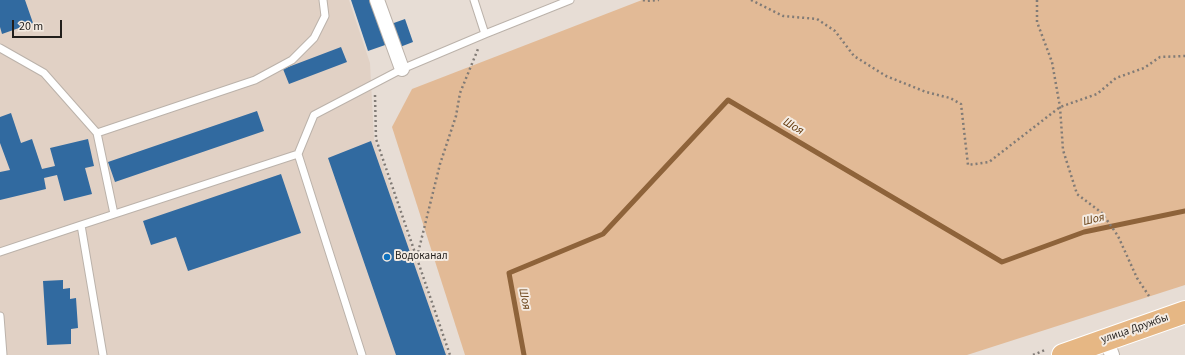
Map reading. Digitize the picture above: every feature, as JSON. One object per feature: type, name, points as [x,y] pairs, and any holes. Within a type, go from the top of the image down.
[{"type":"main road","name":"улица Дружбы","points":[[1062,355],[1109,347],[1185,312]]},
{"type":"street","points":[[377,0],[402,70]]},
{"type":"lane","points":[[96,133],[255,80],[292,60],[314,38],[325,16],[323,0]]},
{"type":"lane","points":[[474,0],[485,34]]},
{"type":"lane","points":[[362,355],[298,154],[314,115],[402,70],[485,34],[570,0]]},
{"type":"lane","points":[[0,48],[44,73],[96,133],[114,214]]},
{"type":"lane","points":[[0,252],[298,154]]},
{"type":"lane","points":[[82,225],[103,355]]},
{"type":"lane","points":[[0,316],[3,355]]},
{"type":"path","points":[[643,0],[646,2],[659,0]]},
{"type":"path","points":[[751,0],[783,16],[817,19],[835,31],[854,56],[886,76],[926,92],[950,98],[961,104],[968,165],[989,162],[1060,107],[1097,94],[1116,78],[1144,68],[1160,57],[1185,56]]},
{"type":"path","points":[[1037,0],[1036,22],[1052,62],[1060,107],[1063,150],[1077,194],[1102,213],[1118,236],[1137,278],[1149,296]]},
{"type":"path","points":[[416,258],[440,164],[456,116],[460,93],[485,34]]},
{"type":"path","points":[[375,85],[376,139],[450,355]]},
{"type":"shaded area","name":"Водоканал","points":[[0,0],[349,0],[370,63],[374,139],[448,355],[0,355]]},
{"type":"shaded area","points":[[642,0],[1185,0],[1185,285],[967,355],[465,355],[392,127],[412,89]]},
{"type":"building","points":[[0,0],[25,0],[33,23],[2,34],[0,27]]},
{"type":"building","points":[[351,0],[374,0],[388,44],[368,51]]},
{"type":"building","points":[[405,19],[413,42],[400,47],[391,24]]},
{"type":"building","points":[[341,47],[347,62],[289,84],[283,69]]},
{"type":"building","points":[[257,111],[264,131],[115,182],[108,162]]},
{"type":"building","points":[[11,113],[21,143],[32,139],[42,169],[55,166],[50,148],[88,139],[94,166],[85,168],[92,194],[64,201],[57,175],[44,178],[46,189],[0,200],[0,172],[10,170],[0,143],[0,117]]},
{"type":"building","name":"Водоканал","points":[[371,141],[446,355],[396,355],[328,158]]},
{"type":"building","points":[[281,174],[301,233],[188,271],[176,237],[151,245],[143,221]]},
{"type":"building","points":[[63,280],[63,289],[70,288],[70,299],[76,298],[78,328],[71,329],[71,344],[47,345],[43,281]]},
{"type":"waterway","name":"Шоя","points":[[524,355],[509,273],[603,234],[728,100],[1002,262],[1084,232],[1185,211]]},
{"type":"place","name":"Водоканал","points":[[387,257]]}]
